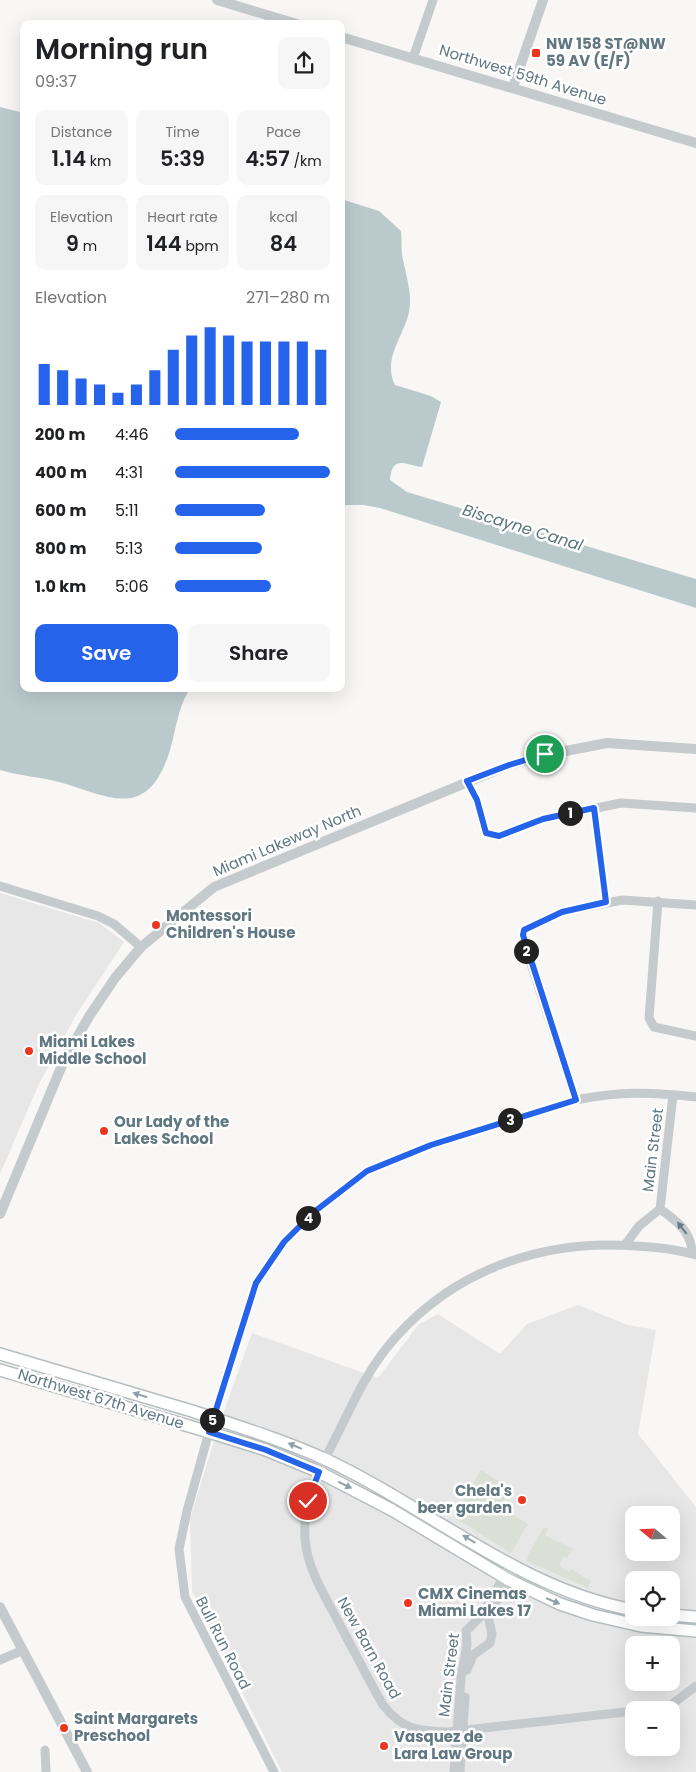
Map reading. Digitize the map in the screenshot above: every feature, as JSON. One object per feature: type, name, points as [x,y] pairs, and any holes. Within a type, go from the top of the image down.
[{"type":"main road","name":"Northwest 67th Avenue","points":[[0,1354],[213,1418],[292,1444],[404,1500],[513,1566],[566,1591],[625,1607]]},
{"type":"main road","name":"Northwest 67th Avenue","points":[[0,1370],[266,1450],[319,1472],[392,1510],[507,1578],[544,1597],[593,1616],[641,1626],[696,1631]]},
{"type":"main road","points":[[680,1616],[696,1617]]},
{"type":"street","points":[[217,0],[284,20]]},
{"type":"street","points":[[413,58],[433,0]]},
{"type":"street","points":[[513,87],[543,0]]},
{"type":"street","name":"Northwest 59th Avenue","points":[[345,38],[696,143]]},
{"type":"street","name":"Miami Lakeway North","points":[[0,1214],[65,1058],[104,994],[141,946],[214,887],[467,781],[545,754],[607,743],[696,749]]},
{"type":"street","points":[[467,781],[477,800],[486,833],[491,836],[499,836],[543,819],[621,803],[696,808]]},
{"type":"street","points":[[594,808],[606,902]]},
{"type":"street","points":[[0,886],[98,916],[110,922],[141,946]]},
{"type":"street","points":[[576,1100],[527,952],[523,935],[524,930],[562,912],[606,902],[622,900],[658,901],[696,905]]},
{"type":"street","points":[[658,901],[649,1018],[654,1027],[696,1036]]},
{"type":"street","name":"Bull Run Road","points":[[274,1772],[184,1597],[179,1548],[187,1511],[213,1418],[256,1283],[284,1242],[314,1212],[367,1171],[431,1145],[576,1100],[639,1092],[696,1097]]},
{"type":"street","name":"Main Street","points":[[625,1245],[639,1226],[660,1210],[673,1094]]},
{"type":"street","name":"Main Street","points":[[660,1210],[675,1219],[692,1240],[694,1255]]},
{"type":"street","name":"New Barn Road","points":[[625,1712],[460,1731],[419,1732],[405,1726],[392,1716],[374,1690],[316,1578],[308,1559],[305,1538],[306,1512],[319,1472],[362,1384],[380,1357],[416,1316],[438,1299],[468,1280],[520,1257],[574,1245],[625,1245],[661,1248],[694,1255]]},
{"type":"street","name":"Main Street","points":[[454,1772],[467,1672],[473,1655],[490,1643],[492,1634],[488,1616],[513,1566]]},
{"type":"street","name":"Main Street","points":[[460,1772],[461,1678],[467,1645],[466,1631],[482,1616],[507,1578]]},
{"type":"street","points":[[0,1607],[21,1651],[87,1772]]},
{"type":"street","points":[[0,1660],[21,1651]]},
{"type":"street","points":[[676,1701],[696,1686]]},
{"type":"street","points":[[45,1750],[46,1772]]},
{"type":"shaded area","name":"Miami Lakes Middle School","points":[[0,893],[99,923],[124,942],[76,1015],[38,1086],[0,1174]]},
{"type":"shaded area","points":[[578,1305],[628,1325],[656,1330],[638,1434],[696,1507],[696,1772],[282,1772],[192,1591],[190,1519],[218,1428],[252,1333],[378,1378],[419,1324],[438,1314],[500,1354],[527,1324]]},
{"type":"shaded area","points":[[481,1470],[511,1489],[502,1504],[510,1509],[513,1515],[528,1524],[511,1553],[454,1517]]},
{"type":"shaded area","points":[[544,1527],[548,1529],[545,1535],[573,1549],[567,1558],[563,1557],[559,1566],[569,1572],[571,1569],[591,1581],[588,1588],[527,1561],[528,1555]]},
{"type":"water","points":[[0,107],[20,112],[20,692],[188,692],[178,716],[169,755],[165,764],[156,781],[145,792],[133,797],[120,799],[59,782],[0,770]]},
{"type":"water","name":"Biscayne Canal","points":[[345,200],[379,211],[401,231],[402,254],[410,305],[392,357],[392,375],[395,385],[431,396],[441,402],[422,467],[402,463],[397,464],[391,472],[390,480],[407,492],[696,579],[696,608],[380,508],[363,505],[345,505]]},
{"type":"place","name":"NW 158 ST@NW 59 AV (E/F)","points":[[536,53]]},
{"type":"place","name":"Montessori Children's House","points":[[156,925]]},
{"type":"place","name":"Miami Lakes Middle School","points":[[29,1051]]},
{"type":"place","name":"Our Lady of the Lakes School","points":[[104,1131]]},
{"type":"place","name":"Chela's beer garden","points":[[522,1500]]},
{"type":"place","name":"CMX Cinemas Miami Lakes 17","points":[[408,1603]]},
{"type":"place","name":"Saint Margarets Preschool","points":[[64,1728]]},
{"type":"place","name":"Vasquez de Lara Law Group","points":[[384,1746]]},
{"type":"route","points":[[308,1501],[319,1472],[266,1450],[209,1432],[256,1283],[284,1242],[314,1212],[367,1171],[431,1145],[576,1100],[523,935],[524,930],[562,912],[606,902],[594,808],[543,819],[499,836],[491,836],[486,833],[477,800],[467,781],[545,754]]}]
